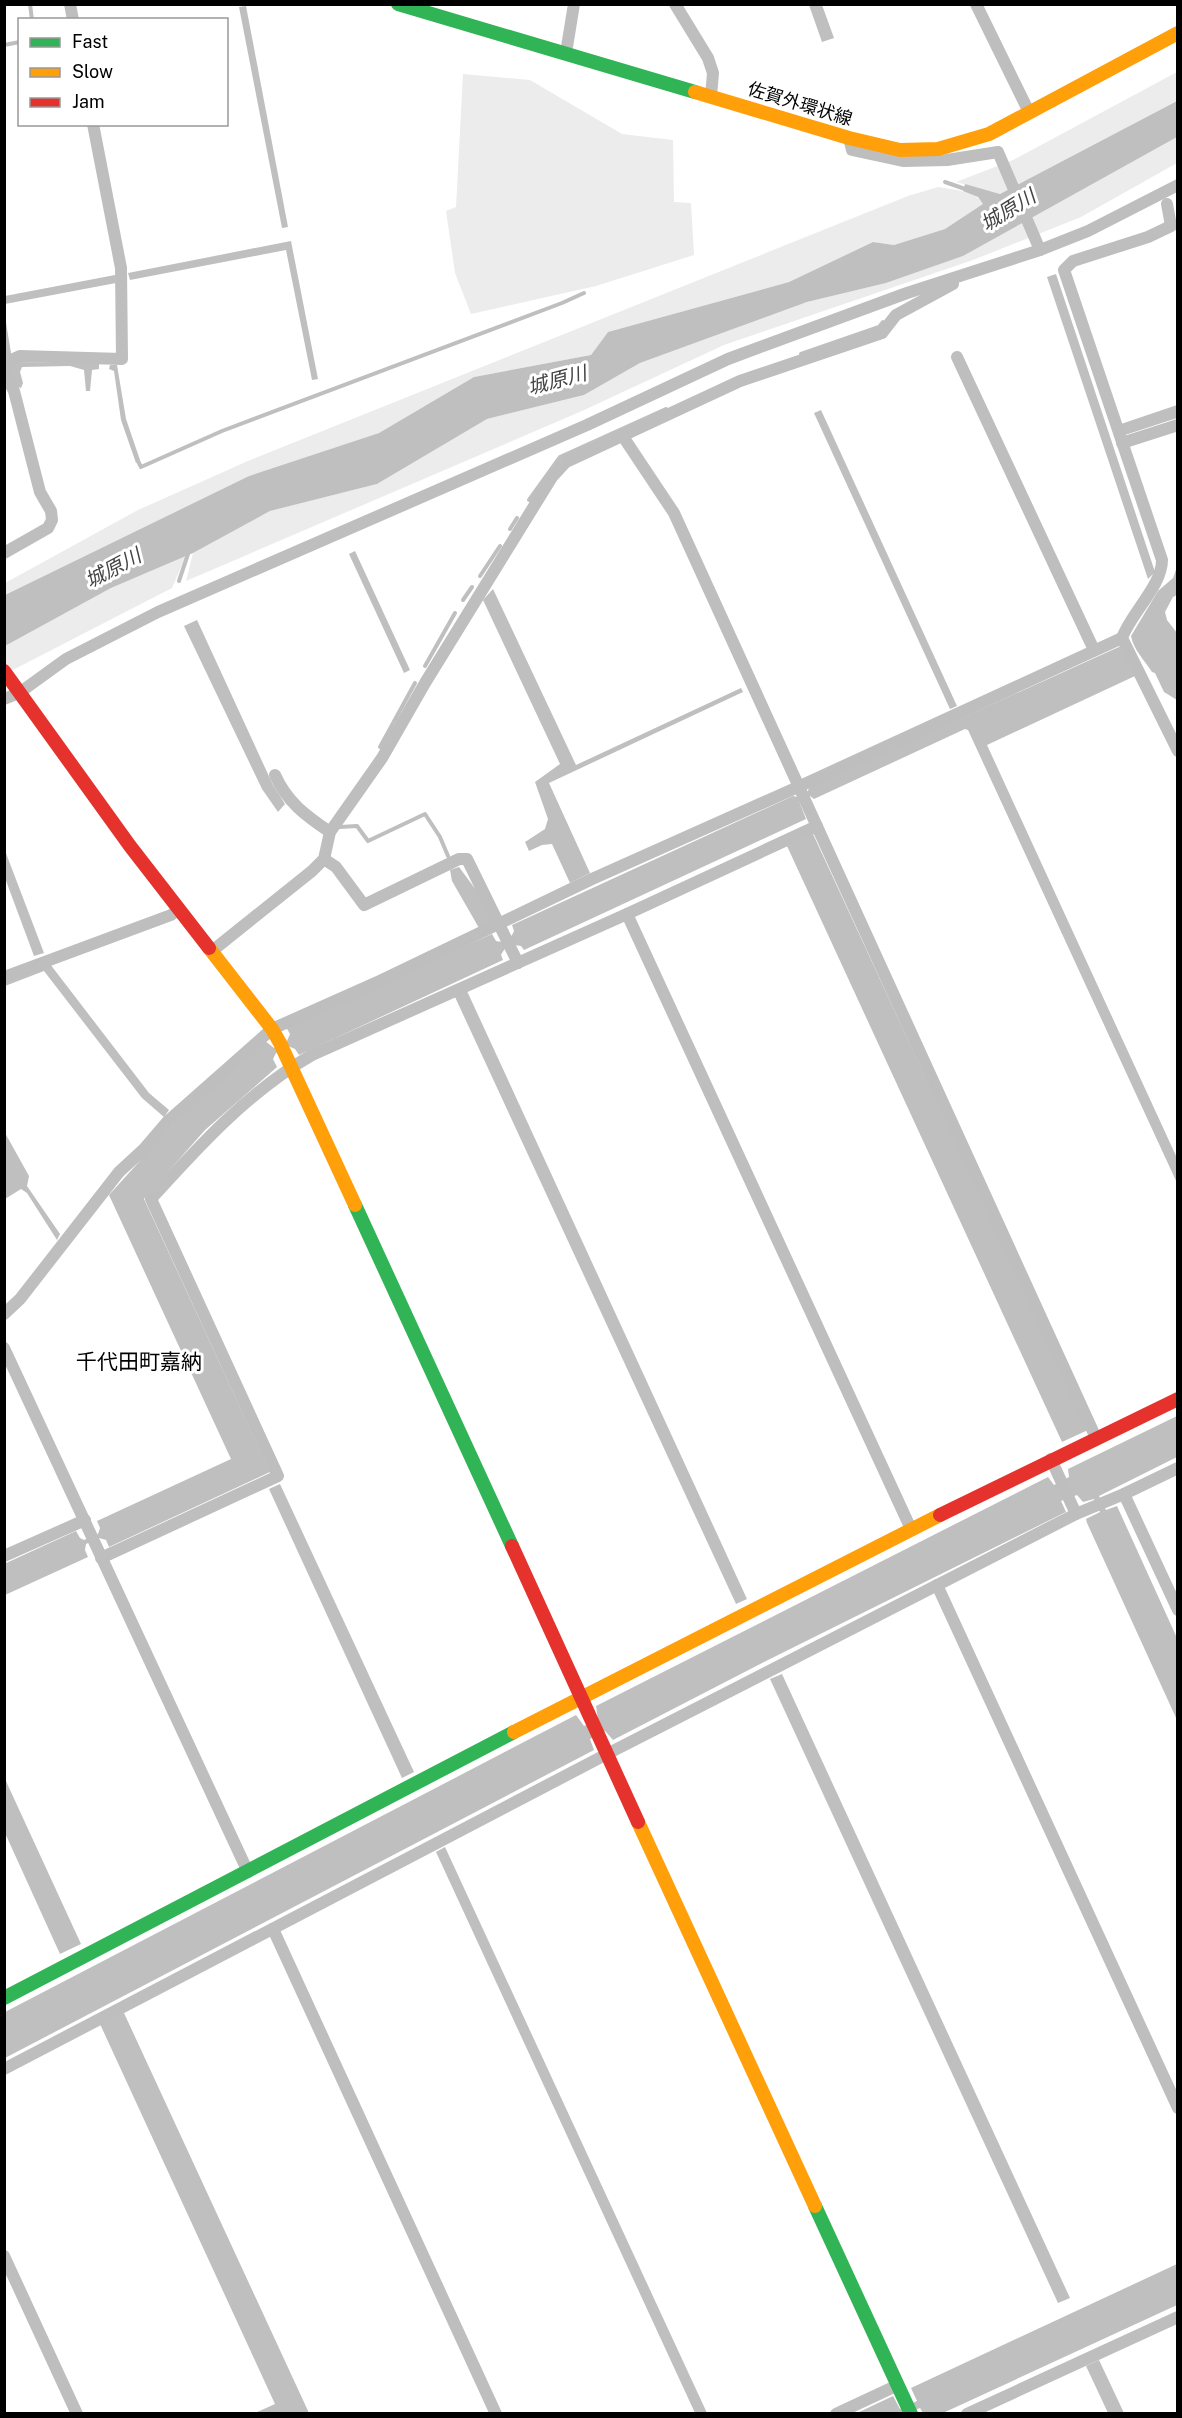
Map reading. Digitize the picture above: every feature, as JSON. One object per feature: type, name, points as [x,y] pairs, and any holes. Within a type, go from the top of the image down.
[{"type":"street","name":"佐賀外環状線","points":[[398,4],[849,138],[900,150],[938,149],[989,134],[1178,33]]},
{"type":"street","points":[[566,53],[574,4]]},
{"type":"street","points":[[675,4],[708,58],[713,73],[711,96]]},
{"type":"street","points":[[976,4],[1029,112]]},
{"type":"street","points":[[4,553],[48,528],[52,520],[51,511],[40,492],[14,391],[6,379],[5,363],[10,359],[122,359],[121,268],[93,126]]},
{"type":"street","points":[[849,138],[852,150],[903,161],[947,160],[998,152],[1040,250]]},
{"type":"street","points":[[4,699],[19,693],[66,659],[158,612],[587,425],[728,359],[907,293],[975,273],[1040,250],[1088,231],[1178,185]]},
{"type":"street","points":[[1167,204],[1171,226],[1148,237],[1073,261],[1064,270],[1162,560],[1162,569],[1158,579],[1126,626],[1122,638],[1178,751]]},
{"type":"street","points":[[212,951],[324,859],[330,832],[382,758],[425,683],[552,477],[566,462],[740,381],[882,333],[896,315],[975,273]]},
{"type":"street","points":[[957,357],[1094,650]]},
{"type":"street","points":[[1122,443],[1178,425]]},
{"type":"street","points":[[622,435],[674,513],[1096,1438]]},
{"type":"street","points":[[4,1314],[20,1299],[119,1172],[144,1149],[168,1121],[272,1029],[592,879],[801,794],[1122,638]]},
{"type":"street","points":[[6,674],[130,846],[272,1029],[909,2409]]},
{"type":"street","points":[[275,775],[279,784],[301,812],[330,832]]},
{"type":"street","points":[[101,1558],[278,1476],[151,1199],[207,1137],[291,1066],[312,1055],[817,826]]},
{"type":"street","points":[[324,859],[336,867],[364,905],[459,859],[467,859],[518,963]]},
{"type":"street","points":[[4,977],[171,915],[179,909]]},
{"type":"street","points":[[627,914],[911,1529]]},
{"type":"street","points":[[4,1348],[248,1872]]},
{"type":"street","points":[[4,1998],[580,1698],[911,1529],[1178,1399]]},
{"type":"street","points":[[1051,1459],[1076,1514]]},
{"type":"street","points":[[4,2069],[607,1754],[937,1585],[1076,1514],[1178,1468]]},
{"type":"street","points":[[1124,1494],[1178,1610]]},
{"type":"street","points":[[4,1557],[85,1521]]},
{"type":"street","points":[[937,1585],[1178,2108]]},
{"type":"street","points":[[273,1929],[496,2414]]},
{"type":"street","points":[[4,2256],[77,2414]]},
{"type":"street","points":[[967,2414],[1178,2317]]},
{"type":"street","points":[[836,2414],[898,2385]]},
{"type":"shaded area","points":[[1177,72],[1177,101],[1000,194],[956,182],[1013,160]]},
{"type":"shaded area","points":[[463,74],[530,80],[622,134],[673,140],[674,202],[691,203],[694,255],[596,286],[471,314],[455,273],[446,211],[456,207]]},
{"type":"shaded area","points":[[1177,137],[1177,163],[1081,217],[973,260],[724,345],[582,411],[186,581],[193,553],[270,511],[377,484],[487,419],[584,395],[640,363],[807,302],[886,283],[963,256]]},
{"type":"shaded area","points":[[938,187],[969,193],[984,204],[945,229],[894,245],[873,242],[789,282],[608,332],[591,355],[474,377],[379,433],[249,476],[5,595],[5,583],[138,510],[248,461],[908,196]]},
{"type":"shaded area","points":[[186,556],[172,588],[5,674],[5,646],[111,588]]},
{"type":"water","points":[[809,5],[822,5],[834,38],[822,42]]},
{"type":"water","points":[[246,6],[288,227],[282,228],[239,7]]},
{"type":"water","name":"城原川","points":[[1177,101],[1177,137],[963,256],[886,283],[807,302],[640,363],[584,395],[487,419],[377,484],[270,511],[193,553],[111,588],[5,646],[5,595],[249,476],[379,433],[474,377],[591,355],[608,332],[789,282],[873,242],[894,245],[945,229],[983,204],[978,197],[963,191],[965,184],[1000,194]]},
{"type":"water","points":[[291,241],[318,379],[312,380],[286,250],[130,280],[128,273]]},
{"type":"water","points":[[1056,274],[1155,572],[1148,579],[1047,277]]},
{"type":"water","points":[[115,275],[116,283],[5,304],[5,296]]},
{"type":"water","points":[[4,310],[14,362],[99,363],[99,369],[92,370],[90,391],[86,391],[84,370],[70,366],[22,367],[20,372],[23,383],[21,388],[16,386],[5,353]]},
{"type":"water","points":[[110,365],[117,365],[126,419],[140,460],[136,463],[121,420],[114,371],[109,369]]},
{"type":"water","points":[[1177,405],[1177,418],[1125,435],[1121,424]]},
{"type":"water","points":[[821,410],[957,706],[950,709],[814,413]]},
{"type":"water","points":[[355,551],[410,670],[404,673],[349,554]]},
{"type":"water","points":[[1177,567],[1177,595],[1173,597],[1165,612],[1167,620],[1177,633],[1177,700],[1164,692],[1155,673],[1137,650],[1131,636],[1158,591],[1173,578]]},
{"type":"water","points":[[493,589],[576,765],[741,688],[743,692],[549,783],[590,873],[570,883],[552,844],[542,845],[529,851],[525,842],[545,829],[548,819],[535,782],[560,764],[483,600]]},
{"type":"water","points":[[197,620],[273,785],[285,804],[278,812],[262,789],[184,626]]},
{"type":"water","points":[[1121,646],[1135,676],[987,745],[1177,1158],[1177,1183],[968,730],[965,729],[814,799],[810,796],[799,801],[806,819],[524,950],[521,946],[509,946],[501,955],[503,960],[299,1055],[295,1049],[288,1046],[276,1053],[273,1059],[277,1067],[205,1130],[144,1199],[270,1472],[109,1547],[106,1540],[99,1538],[86,1544],[85,1550],[88,1557],[5,1595],[4,1564],[76,1531],[84,1540],[98,1534],[100,1528],[97,1521],[231,1459],[109,1195],[175,1122],[265,1041],[274,1048],[287,1041],[290,1034],[286,1027],[492,934],[496,941],[507,940],[514,931],[512,925],[793,796],[798,797],[808,791],[809,787]]},
{"type":"water","points":[[813,834],[1088,1430],[1062,1442],[787,846]]},
{"type":"water","points":[[4,848],[44,953],[34,956],[5,878]]},
{"type":"water","points":[[459,867],[479,894],[492,921],[479,928],[452,881],[450,870]]},
{"type":"water","points":[[50,964],[149,1093],[169,1110],[164,1117],[142,1098],[44,971],[5,986],[5,981]]},
{"type":"water","points":[[467,991],[747,1599],[736,1604],[455,997]]},
{"type":"water","points":[[4,1131],[29,1176],[27,1186],[60,1234],[57,1240],[27,1193],[21,1189],[5,1199]]},
{"type":"water","points":[[1177,1416],[1177,1457],[1099,1496],[1106,1510],[1117,1506],[1177,1638],[1177,1720],[1087,1523],[1086,1519],[1100,1512],[1094,1499],[1083,1502],[1077,1495],[1061,1501],[1066,1512],[613,1740],[605,1731],[590,1739],[594,1750],[5,2058],[5,2012],[576,1715],[584,1726],[598,1719],[596,1706],[1048,1477],[1054,1485],[1069,1477],[1068,1469]]},
{"type":"water","points":[[280,1484],[414,1772],[402,1778],[269,1489]]},
{"type":"water","points":[[782,1674],[1070,2298],[1058,2303],[770,1679]]},
{"type":"water","points":[[5,1779],[81,1944],[60,1954],[5,1833]]},
{"type":"water","points":[[445,1847],[707,2413],[695,2413],[436,1852]]},
{"type":"water","points":[[124,2013],[309,2413],[255,2413],[275,2404],[100,2024]]},
{"type":"water","points":[[1177,2264],[1177,2305],[943,2413],[923,2413],[920,2408],[908,2413],[855,2414],[893,2396],[900,2409],[917,2401],[911,2388]]},
{"type":"water","points":[[1099,2360],[1124,2413],[1108,2413],[1086,2366]]},
{"type":"waterway","points":[[30,4],[32,18]]},
{"type":"waterway","points":[[4,45],[18,42]]},
{"type":"waterway","points":[[945,182],[968,190]]},
{"type":"waterway","points":[[138,461],[141,467],[222,431],[584,293]]},
{"type":"waterway","points":[[801,354],[879,327],[883,322]]},
{"type":"waterway","points":[[529,500],[560,457],[666,409]]},
{"type":"waterway","points":[[510,529],[517,518]]},
{"type":"waterway","points":[[480,576],[500,546]]},
{"type":"waterway","points":[[179,581],[189,551]]},
{"type":"waterway","points":[[463,600],[472,587]]},
{"type":"waterway","points":[[425,666],[455,613]]},
{"type":"waterway","points":[[380,747],[415,683]]},
{"type":"waterway","points":[[340,827],[357,826],[368,841],[425,814],[440,837],[448,856]]},
{"type":"traffic: fast","points":[[398,4],[695,92]]},
{"type":"traffic: fast","points":[[355,1205],[512,1546]]},
{"type":"traffic: fast","points":[[4,1998],[514,1732]]},
{"type":"traffic: fast","points":[[815,2206],[911,2414]]},
{"type":"traffic: slow","points":[[695,92],[849,138],[900,150],[938,149],[989,134],[1178,33]]},
{"type":"traffic: slow","points":[[209,948],[272,1029],[280,1043],[355,1205]]},
{"type":"traffic: slow","points":[[514,1732],[940,1515]]},
{"type":"traffic: slow","points":[[638,1822],[815,2206]]},
{"type":"traffic: jam","points":[[4,671],[130,846],[209,948]]},
{"type":"traffic: jam","points":[[940,1515],[1178,1399]]},
{"type":"traffic: jam","points":[[512,1546],[638,1822]]},
{"type":"district","name":"千代田町嘉納","points":[[139,1362]]}]
